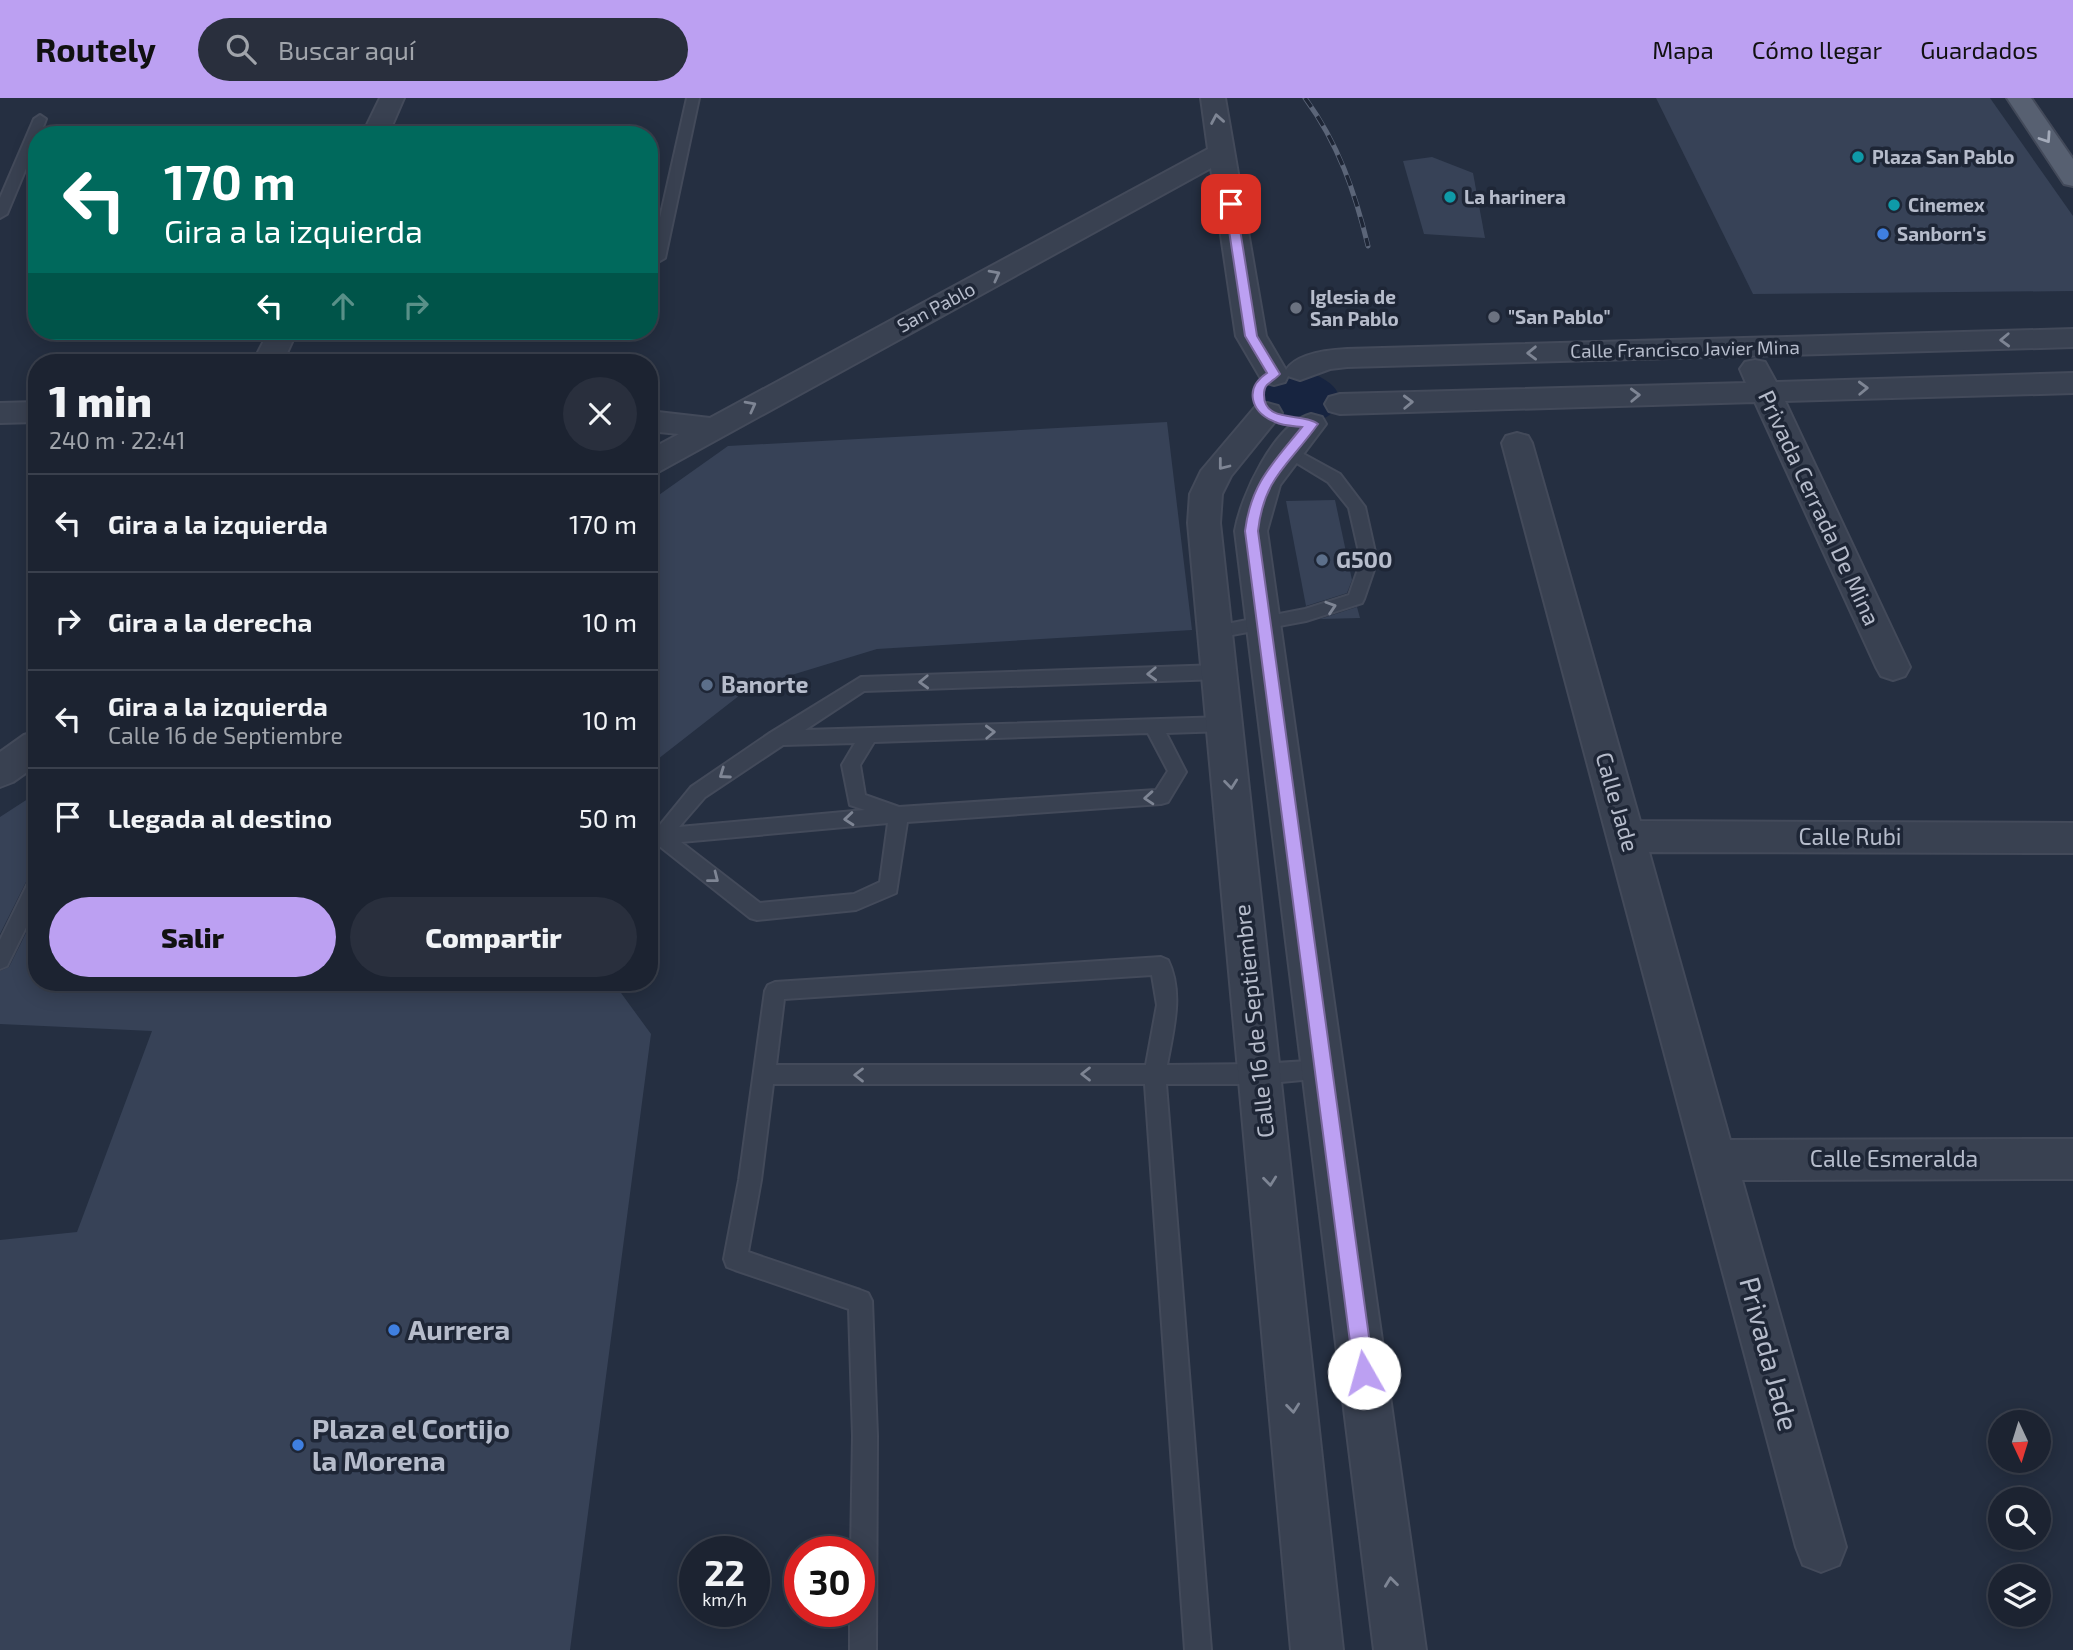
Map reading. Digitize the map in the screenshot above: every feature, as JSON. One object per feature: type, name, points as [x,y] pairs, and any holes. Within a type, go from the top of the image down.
[{"type":"main road","points":[[2019,98],[2073,178]]},
{"type":"street","points":[[379,126],[392,98]]},
{"type":"street","points":[[1213,98],[1251,336],[1281,386],[1325,379],[1339,395],[1268,477],[1255,505],[1251,531],[1400,1650]]},
{"type":"street","name":"San Pablo","points":[[658,459],[1223,151]]},
{"type":"street","name":"Calle Francisco Javier Mina","points":[[2071,383],[1478,399],[1313,426],[1280,420],[1281,386],[1325,360],[2073,338]]},
{"type":"street","points":[[2039,339],[2071,383]]},
{"type":"street","name":"Privada Cerrada De Mina","points":[[1746,348],[1893,667]]},
{"type":"street","points":[[1464,355],[1478,399]]},
{"type":"street","name":"Calle 16 de Septiembre","points":[[1281,386],[1217,471],[1206,494],[1204,523],[1317,1650]]},
{"type":"street","points":[[0,413],[28,412]]},
{"type":"street","points":[[658,422],[711,428]]},
{"type":"street","name":"Calle Jade","points":[[1517,443],[1716,1160]]},
{"type":"street","points":[[0,772],[28,752]]},
{"type":"street","name":"Calle Rubi","points":[[1626,836],[2073,838]]},
{"type":"street","name":"Calle Esmeralda","points":[[1716,1160],[2070,1166]]},
{"type":"street","name":"Privada Jade","points":[[1716,1160],[1821,1547]]},
{"type":"lane","points":[[658,258],[693,98]]},
{"type":"lane","points":[[37,126],[40,119]]},
{"type":"lane","points":[[0,214],[28,148]]},
{"type":"lane","points":[[1216,632],[1265,624],[1356,599],[1369,561],[1357,507],[1334,478],[1313,426]]},
{"type":"lane","points":[[660,836],[698,792],[775,738],[861,684],[1220,672]]},
{"type":"lane","points":[[775,738],[1225,724]]},
{"type":"lane","points":[[660,836],[899,815],[1161,797],[1177,772],[1154,726]]},
{"type":"lane","points":[[868,736],[850,765],[857,800],[899,815]]},
{"type":"lane","points":[[660,836],[757,912],[856,902],[889,887],[899,815]]},
{"type":"lane","points":[[0,960],[28,903]]},
{"type":"lane","points":[[863,1650],[865,1436],[860,1301],[735,1259],[765,1075],[775,991],[1161,966],[1167,1005],[1154,1074],[1198,1650]]},
{"type":"lane","points":[[765,1075],[1260,1074],[1324,1069]]},
{"type":"water","points":[[1285,374],[1314,374],[1331,384],[1338,395],[1338,405],[1332,413],[1321,420],[1291,423],[1276,418],[1264,408],[1259,389],[1267,378]]},
{"type":"building","name":"Plaza San Pablo","points":[[1656,98],[1990,98],[2073,216],[2073,291],[1753,294]]},
{"type":"building","name":"La harinera","points":[[1432,157],[1473,173],[1485,238],[1424,234],[1403,161]]},
{"type":"building","points":[[1167,422],[1192,630],[877,649],[749,688],[658,759],[658,496],[728,446]]},
{"type":"building","name":"G500","points":[[1335,500],[1352,580],[1347,593],[1306,606],[1286,501]]},
{"type":"building","points":[[1357,607],[1360,618],[1320,619]]},
{"type":"building","points":[[28,799],[28,878],[0,934],[0,817]]},
{"type":"building","name":"Plaza el Cortijo la Morena","points":[[28,929],[28,991],[620,991],[651,1034],[570,1650],[0,1650],[0,1240],[77,1232],[152,1031],[0,1024],[0,971],[9,967]]},
{"type":"railway","points":[[1305,98],[1336,150],[1357,206],[1368,246]]},
{"type":"place","name":"Plaza San Pablo","points":[[1858,157]]},
{"type":"place","name":"La harinera","points":[[1450,197]]},
{"type":"place","name":"Cinemex","points":[[1894,205]]},
{"type":"place","name":"Sanborn's","points":[[1883,234]]},
{"type":"place","name":"Iglesia de San Pablo","points":[[1296,308]]},
{"type":"place","name":"\"San Pablo\"","points":[[1494,317]]},
{"type":"place","name":"G500","points":[[1322,560]]},
{"type":"place","name":"Banorte","points":[[707,685]]},
{"type":"place","name":"Aurrera","points":[[394,1330]]},
{"type":"place","name":"Plaza el Cortijo la Morena","points":[[298,1445]]},
{"type":"route","points":[[1231,204],[1251,336],[1274,374],[1263,382],[1257,392],[1259,403],[1267,413],[1280,420],[1311,424],[1287,450],[1268,477],[1255,505],[1251,531],[1364,1373]]}]
